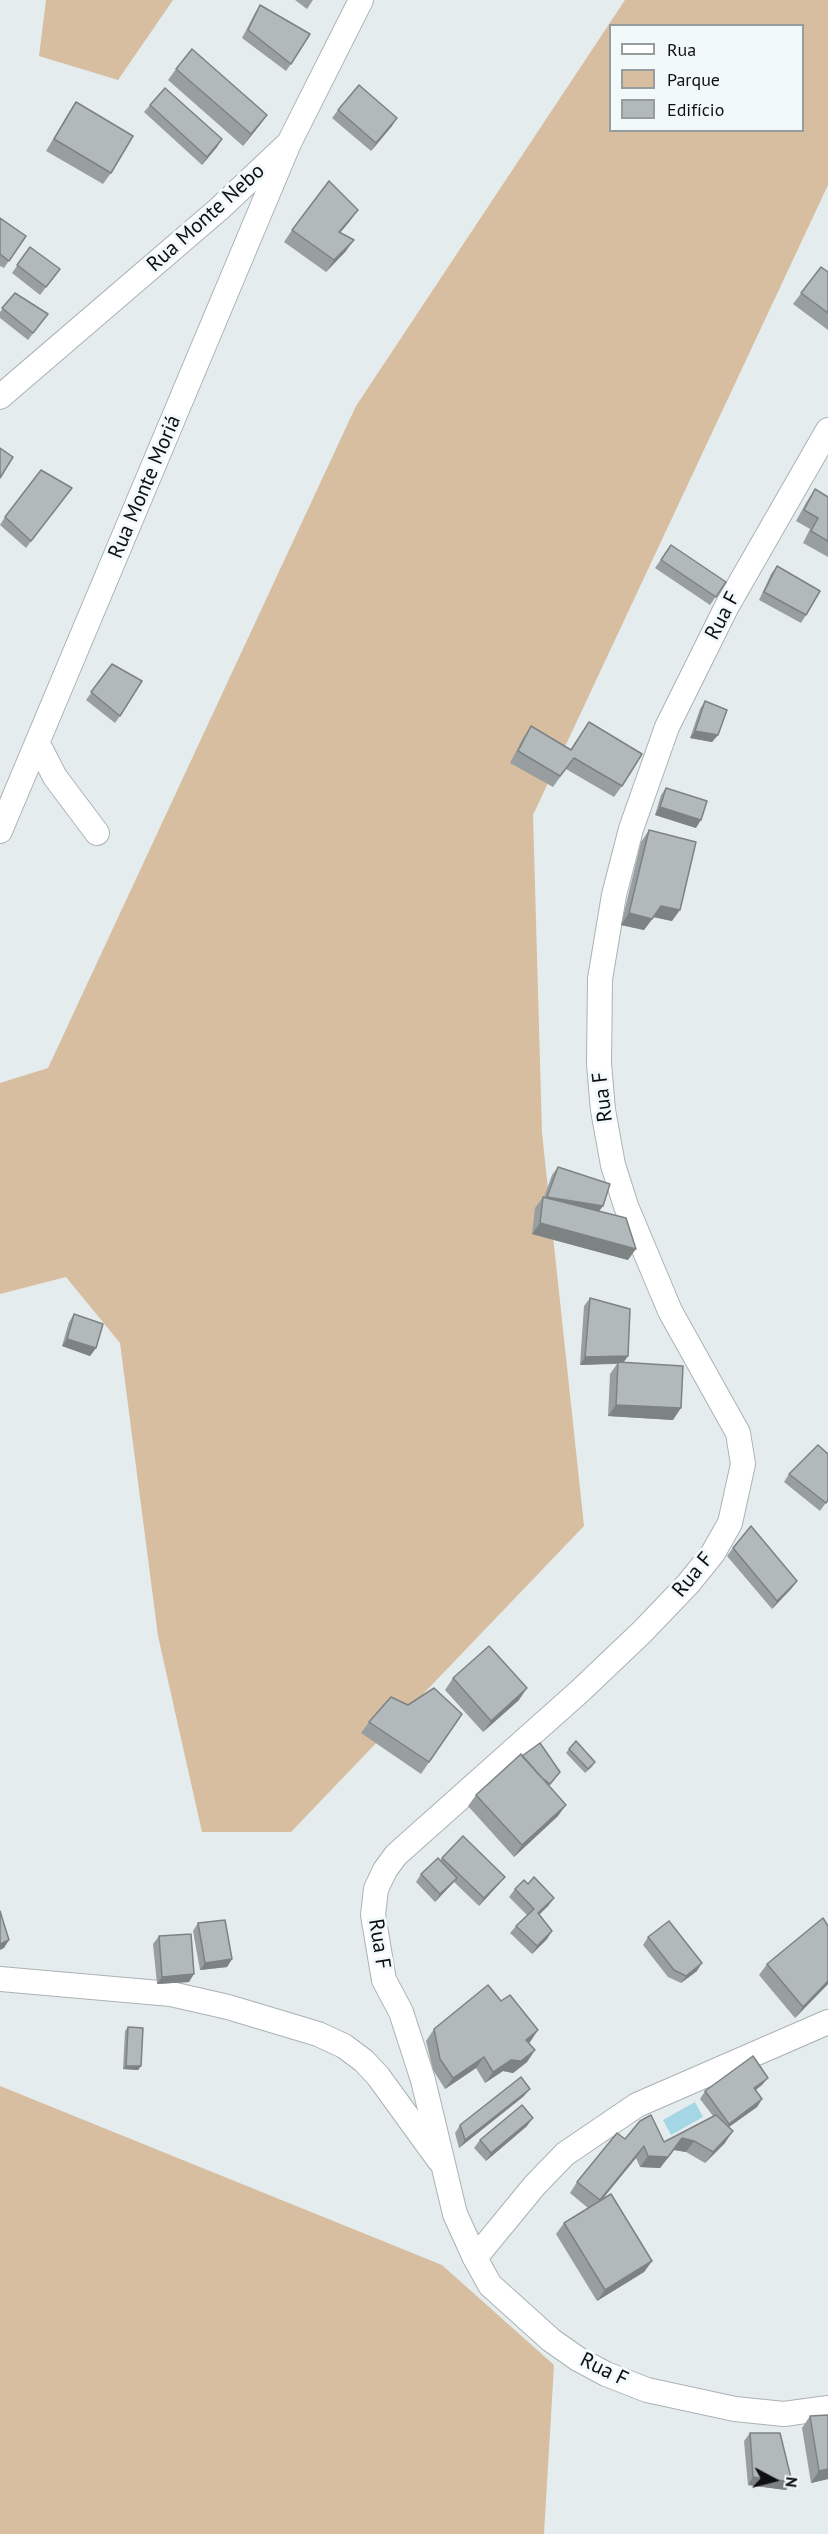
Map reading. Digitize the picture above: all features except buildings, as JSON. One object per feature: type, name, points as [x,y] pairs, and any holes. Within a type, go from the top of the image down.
[{"type":"street","name":"Rua Monte Nebo","points":[[0,397],[219,209],[289,143],[361,0]]},
{"type":"street","name":"Rua Monte Moriá","points":[[0,831],[289,143]]},
{"type":"street","name":"Rua F","points":[[828,430],[727,606],[667,727],[631,829],[614,895],[600,979],[599,1064],[603,1110],[613,1165],[642,1248],[670,1311],[738,1433],[743,1464],[730,1523],[713,1553],[642,1632],[580,1691],[396,1855],[376,1889],[373,1915],[384,1980],[401,2012],[423,2080],[455,2214],[490,2285],[524,2317],[578,2359],[606,2374],[647,2390],[735,2409],[784,2414],[828,2408]]},
{"type":"street","points":[[38,744],[55,777],[97,833]]},
{"type":"street","points":[[0,1978],[171,1994],[228,2007],[318,2034],[344,2046],[364,2061],[378,2076],[446,2170]]},
{"type":"street","points":[[475,2258],[565,2154],[637,2105],[828,2022]]},
{"type":"green space","points":[[46,0],[173,0],[118,80],[39,56]]},
{"type":"green space","points":[[625,0],[828,0],[828,185],[533,815],[542,1133],[584,1526],[291,1832],[202,1832],[158,1636],[120,1343],[66,1277],[0,1294],[0,1083],[48,1068],[356,406],[609,24],[609,132],[804,132],[804,24],[609,24]]},
{"type":"green space","points":[[0,2086],[442,2265],[554,2365],[544,2534],[0,2534]]},
{"type":"water","points":[[695,2102],[703,2117],[671,2135],[663,2120]]}]
